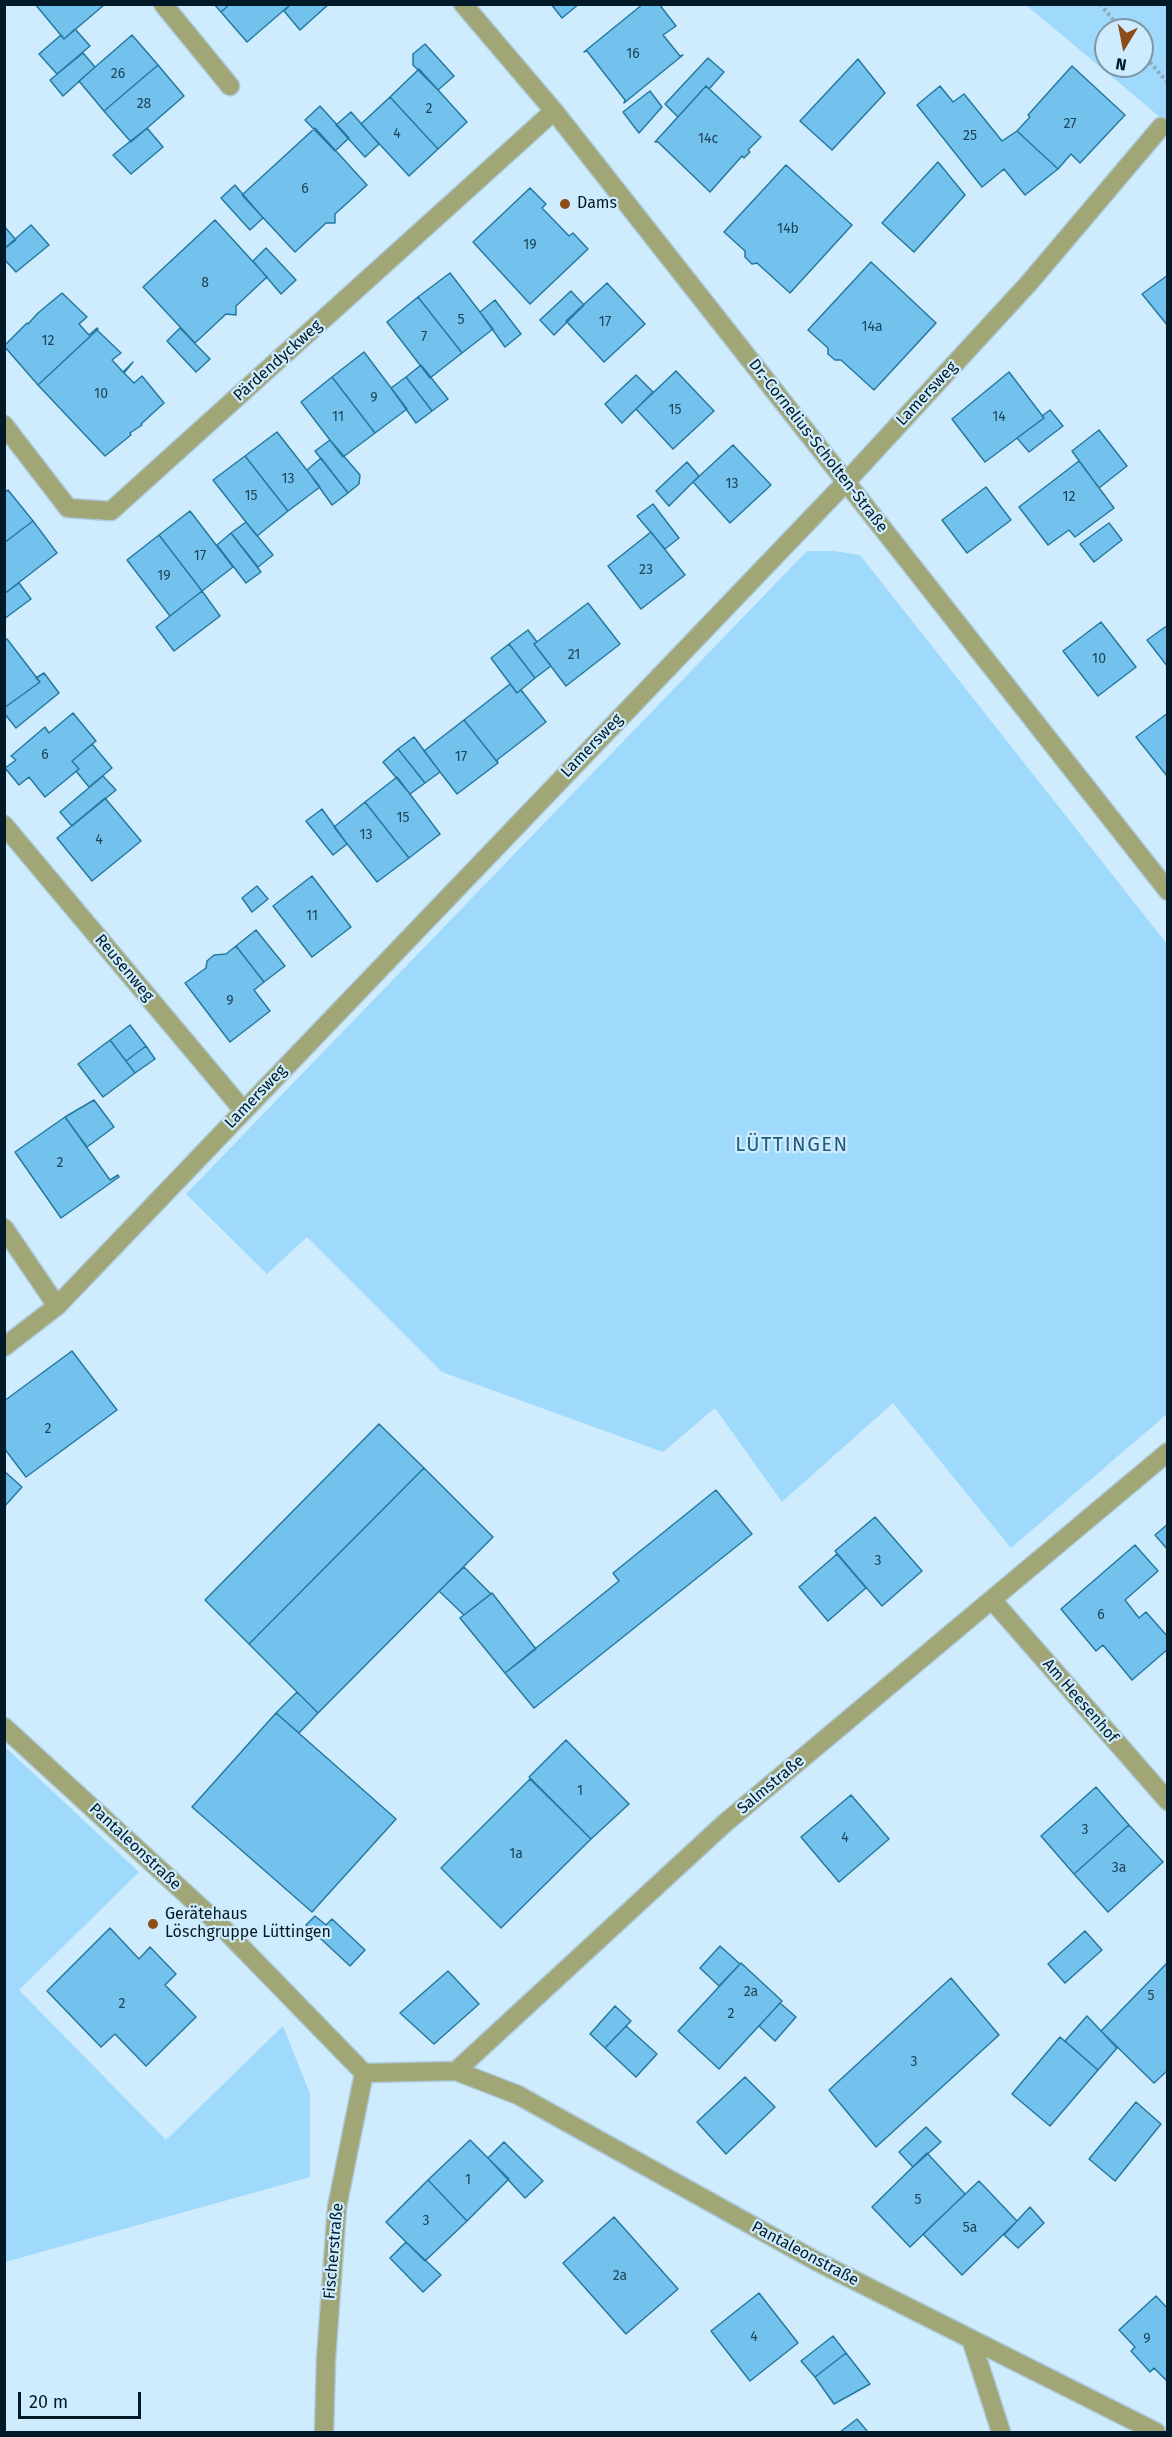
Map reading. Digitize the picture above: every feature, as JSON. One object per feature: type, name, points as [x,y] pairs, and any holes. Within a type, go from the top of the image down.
[{"type":"street","points":[[163,4],[230,86]]},
{"type":"street","name":"Dr.-Cornelius-Scholten-Straße","points":[[463,4],[554,111],[1167,891]]},
{"type":"street","name":"Pärdendyckweg","points":[[4,425],[68,508],[111,511],[554,111]]},
{"type":"street","name":"Lamersweg","points":[[4,1347],[57,1306],[846,482],[1029,283],[1161,127]]},
{"type":"street","name":"Reusenweg","points":[[4,825],[243,1110]]},
{"type":"street","points":[[4,1228],[57,1306]]},
{"type":"street","name":"Salmstraße","points":[[456,2071],[725,1823],[993,1601],[1167,1452]]},
{"type":"street","name":"Am Heesenhof","points":[[993,1601],[1167,1802]]},
{"type":"street","name":"Pantaleonstraße","points":[[4,1727],[221,1926],[364,2073]]},
{"type":"street","points":[[364,2073],[456,2071]]},
{"type":"street","name":"Pantaleonstraße","points":[[456,2071],[518,2095],[816,2261],[1156,2433]]},
{"type":"street","name":"Fischerstraße","points":[[324,2433],[326,2359],[337,2207],[364,2073]]},
{"type":"street","points":[[971,2339],[1001,2433]]},
{"type":"path","points":[[1100,4],[1112,18]]},
{"type":"path","points":[[1154,67],[1167,83]]},
{"type":"shaded area","points":[[1026,5],[1167,5],[1167,123],[1113,78],[1154,78],[1154,18],[1094,18],[1094,62]]},
{"type":"shaded area","points":[[807,551],[834,551],[860,555],[1167,944],[1167,1414],[1011,1548],[893,1403],[782,1502],[715,1408],[663,1452],[442,1372],[307,1237],[267,1274],[186,1194]]},
{"type":"shaded area","points":[[5,1747],[139,1872],[19,1990],[166,2140],[283,2026],[310,2094],[310,2177],[5,2262]]},
{"type":"building","points":[[35,4],[104,4],[104,5],[64,39]]},
{"type":"building","points":[[214,4],[230,4],[221,12]]},
{"type":"building","points":[[230,4],[291,4],[247,42],[221,12]]},
{"type":"building","points":[[291,4],[329,4],[300,30],[284,11]]},
{"type":"building","points":[[551,4],[579,4],[562,18]]},
{"type":"building","points":[[643,4],[659,4],[676,26],[663,35],[680,56],[683,55],[624,103],[625,100],[587,51],[584,52]]},
{"type":"building","points":[[75,29],[90,46],[57,74],[39,54],[61,35],[64,39]]},
{"type":"building","points":[[132,35],[158,65],[104,111],[79,81]]},
{"type":"building","points":[[425,44],[454,76],[438,90],[413,65],[413,54]]},
{"type":"building","points":[[83,53],[95,67],[63,96],[50,80]]},
{"type":"building","points":[[708,58],[724,72],[709,89],[706,86],[678,117],[665,104]]},
{"type":"building","points":[[858,59],[885,93],[832,150],[800,121]]},
{"type":"building","points":[[158,65],[184,96],[131,142],[104,111]]},
{"type":"building","points":[[1072,66],[1125,115],[1080,163],[1071,154],[1058,169],[1017,131],[1030,117],[1028,115]]},
{"type":"building","points":[[419,69],[467,122],[438,149],[390,97]]},
{"type":"building","points":[[706,86],[761,137],[748,150],[750,152],[744,158],[742,156],[710,192],[658,142],[655,142]]},
{"type":"building","points":[[940,86],[953,102],[964,94],[1002,141],[1017,131],[1058,169],[1025,195],[1004,169],[982,187],[917,105]]},
{"type":"building","points":[[650,91],[662,107],[639,133],[623,112]]},
{"type":"building","points":[[390,97],[438,149],[409,176],[361,124]]},
{"type":"building","points":[[320,106],[349,138],[335,151],[305,120]]},
{"type":"building","points":[[351,112],[379,144],[365,157],[336,125]]},
{"type":"building","points":[[147,128],[163,147],[131,174],[113,155]]},
{"type":"building","points":[[315,128],[367,185],[335,214],[335,223],[326,223],[295,252],[242,195]]},
{"type":"building","points":[[938,162],[965,195],[914,252],[882,223]]},
{"type":"building","points":[[786,165],[852,225],[790,293],[757,263],[752,264],[745,257],[745,251],[724,232]]},
{"type":"building","points":[[235,185],[263,218],[250,230],[221,198]]},
{"type":"building","points":[[530,188],[546,204],[542,208],[569,236],[573,233],[588,249],[530,304],[473,242]]},
{"type":"building","points":[[215,220],[267,277],[236,306],[236,315],[226,314],[195,343],[143,287]]},
{"type":"building","points":[[31,225],[49,245],[16,272],[4,259],[4,249]]},
{"type":"building","points":[[4,226],[16,240],[4,249]]},
{"type":"building","points":[[266,248],[296,280],[281,294],[253,261]]},
{"type":"building","points":[[871,262],[936,323],[874,390],[841,360],[835,360],[828,354],[828,348],[808,330]]},
{"type":"building","points":[[450,273],[493,329],[462,353],[418,297]]},
{"type":"building","points":[[1168,275],[1168,326],[1142,294]]},
{"type":"building","points":[[607,283],[645,324],[604,362],[566,321]]},
{"type":"building","points":[[571,291],[584,305],[554,335],[540,320]]},
{"type":"building","points":[[62,293],[87,317],[79,324],[89,335],[98,329],[38,385],[4,346]]},
{"type":"building","points":[[418,297],[462,353],[430,378],[387,322]]},
{"type":"building","points":[[495,300],[521,334],[505,347],[480,312]]},
{"type":"building","points":[[180,328],[210,359],[196,372],[167,341]]},
{"type":"building","points":[[97,330],[121,353],[112,360],[123,372],[133,362],[124,373],[134,383],[142,376],[164,403],[105,456],[38,385]]},
{"type":"building","points":[[364,352],[407,409],[375,433],[332,377]]},
{"type":"building","points":[[421,365],[448,399],[432,411],[406,377]]},
{"type":"building","points":[[676,371],[714,411],[673,449],[636,409]]},
{"type":"building","points":[[1009,372],[1044,418],[985,462],[952,419]]},
{"type":"building","points":[[636,375],[653,392],[622,423],[605,404]]},
{"type":"building","points":[[332,377],[375,433],[343,457],[301,402]]},
{"type":"building","points":[[406,377],[432,411],[416,423],[391,388]]},
{"type":"building","points":[[1050,410],[1063,426],[1029,452],[1017,438],[1044,418],[1042,416]]},
{"type":"building","points":[[1099,430],[1127,466],[1099,488],[1072,451]]},
{"type":"building","points":[[277,432],[320,487],[288,511],[245,456]]},
{"type":"building","points":[[330,440],[360,475],[359,484],[348,493],[315,451]]},
{"type":"building","points":[[733,445],[771,485],[730,523],[693,482]]},
{"type":"building","points":[[245,456],[288,511],[257,536],[213,480]]},
{"type":"building","points":[[321,458],[348,493],[332,505],[307,470]]},
{"type":"building","points":[[1079,461],[1114,508],[1075,537],[1069,530],[1048,545],[1019,507]]},
{"type":"building","points":[[687,462],[699,476],[669,506],[656,491]]},
{"type":"building","points":[[986,487],[1011,520],[967,553],[942,520]]},
{"type":"building","points":[[8,490],[33,521],[4,543],[4,493]]},
{"type":"building","points":[[653,504],[679,538],[665,549],[637,516]]},
{"type":"building","points":[[190,511],[233,567],[202,591],[159,535]]},
{"type":"building","points":[[33,521],[57,553],[4,594],[4,543]]},
{"type":"building","points":[[246,522],[273,555],[258,567],[231,533]]},
{"type":"building","points":[[1109,523],[1122,540],[1094,562],[1080,544]]},
{"type":"building","points":[[651,532],[685,575],[641,609],[608,566]]},
{"type":"building","points":[[231,533],[261,572],[246,583],[217,545]]},
{"type":"building","points":[[159,535],[202,591],[170,616],[127,560]]},
{"type":"building","points":[[19,583],[31,599],[4,619],[4,594]]},
{"type":"building","points":[[202,591],[220,616],[174,651],[156,627]]},
{"type":"building","points":[[588,603],[620,644],[566,686],[534,644]]},
{"type":"building","points":[[1101,622],[1136,667],[1098,696],[1063,651]]},
{"type":"building","points":[[1168,625],[1168,667],[1147,640]]},
{"type":"building","points":[[528,630],[537,642],[534,644],[551,666],[535,678],[509,644]]},
{"type":"building","points":[[7,639],[40,682],[4,708],[4,641]]},
{"type":"building","points":[[509,644],[535,678],[517,693],[491,658]]},
{"type":"building","points":[[44,673],[59,693],[16,728],[4,713],[4,708],[40,682],[36,678]]},
{"type":"building","points":[[510,684],[517,693],[521,690],[546,722],[497,760],[498,763],[464,720]]},
{"type":"building","points":[[73,713],[96,741],[72,761],[79,769],[45,797],[29,777],[19,785],[5,768],[16,760],[11,756],[45,727],[49,733]]},
{"type":"building","points":[[1168,713],[1168,776],[1167,776],[1136,737]]},
{"type":"building","points":[[464,720],[498,763],[457,794],[424,751]]},
{"type":"building","points":[[414,737],[440,772],[425,783],[398,749]]},
{"type":"building","points":[[92,744],[112,768],[89,787],[76,771],[79,769],[72,761]]},
{"type":"building","points":[[398,749],[425,783],[410,794],[383,762]]},
{"type":"building","points":[[103,776],[116,790],[72,826],[60,812]]},
{"type":"building","points":[[397,777],[440,834],[409,858],[365,802]]},
{"type":"building","points":[[105,798],[141,841],[92,881],[57,838]]},
{"type":"building","points":[[365,802],[409,858],[377,882],[334,827]]},
{"type":"building","points":[[322,809],[347,844],[333,855],[306,821]]},
{"type":"building","points":[[312,876],[351,927],[312,957],[273,906]]},
{"type":"building","points":[[257,886],[268,899],[252,912],[242,898]]},
{"type":"building","points":[[256,930],[285,966],[264,982],[236,946]]},
{"type":"building","points":[[236,946],[264,982],[254,990],[270,1011],[230,1042],[185,983],[206,968],[207,961],[214,955],[226,954]]},
{"type":"building","points":[[130,1025],[146,1046],[126,1061],[110,1040]]},
{"type":"building","points":[[110,1040],[135,1073],[103,1097],[78,1064]]},
{"type":"building","points":[[146,1046],[155,1059],[135,1073],[126,1061]]},
{"type":"building","points":[[94,1100],[114,1127],[87,1147],[65,1117]]},
{"type":"building","points":[[65,1117],[110,1180],[118,1175],[119,1177],[61,1218],[15,1152]]},
{"type":"building","points":[[72,1351],[117,1410],[26,1477],[4,1448],[4,1401]]},
{"type":"building","points":[[379,1424],[424,1468],[249,1644],[205,1600]]},
{"type":"building","points":[[424,1468],[493,1537],[318,1713],[249,1644]]},
{"type":"building","points":[[4,1471],[22,1487],[4,1507]]},
{"type":"building","points":[[716,1490],[752,1534],[534,1708],[505,1673],[619,1581],[613,1573]]},
{"type":"building","points":[[875,1517],[922,1571],[882,1606],[835,1551]]},
{"type":"building","points":[[1168,1524],[1168,1550],[1155,1535]]},
{"type":"building","points":[[1135,1545],[1158,1571],[1125,1600],[1139,1618],[1146,1612],[1168,1637],[1168,1649],[1132,1680],[1103,1645],[1096,1651],[1061,1609]]},
{"type":"building","points":[[837,1554],[866,1588],[828,1621],[799,1587]]},
{"type":"building","points":[[464,1567],[491,1594],[464,1615],[439,1591]]},
{"type":"building","points":[[492,1593],[536,1649],[505,1673],[460,1618]]},
{"type":"building","points":[[297,1692],[318,1713],[299,1733],[276,1713]]},
{"type":"building","points":[[276,1713],[396,1819],[312,1912],[192,1807]]},
{"type":"building","points":[[566,1740],[629,1804],[591,1839],[529,1777]]},
{"type":"building","points":[[530,1779],[591,1839],[501,1928],[441,1868]]},
{"type":"building","points":[[1096,1787],[1129,1825],[1074,1874],[1041,1836]]},
{"type":"building","points":[[851,1795],[889,1839],[839,1882],[801,1837]]},
{"type":"building","points":[[1129,1825],[1163,1862],[1108,1912],[1074,1874]]},
{"type":"building","points":[[315,1916],[326,1925],[332,1919],[365,1950],[350,1966],[306,1925]]},
{"type":"building","points":[[110,1928],[139,1959],[150,1947],[176,1974],[165,1985],[196,2017],[146,2066],[115,2034],[101,2047],[47,1991]]},
{"type":"building","points":[[1085,1931],[1102,1950],[1065,1983],[1048,1964]]},
{"type":"building","points":[[720,1946],[740,1964],[719,1986],[700,1968]]},
{"type":"building","points":[[1168,1962],[1168,2070],[1154,2083],[1101,2031]]},
{"type":"building","points":[[741,1963],[782,2001],[719,2069],[678,2031]]},
{"type":"building","points":[[448,1971],[479,2004],[434,2044],[400,2013]]},
{"type":"building","points":[[951,1978],[999,2035],[876,2147],[829,2090]]},
{"type":"building","points":[[780,2003],[796,2017],[775,2041],[759,2026]]},
{"type":"building","points":[[615,2006],[631,2021],[605,2048],[590,2034]]},
{"type":"building","points":[[1087,2016],[1117,2048],[1098,2070],[1065,2041]]},
{"type":"building","points":[[626,2026],[657,2054],[636,2077],[605,2048]]},
{"type":"building","points":[[1060,2037],[1098,2070],[1050,2126],[1012,2094]]},
{"type":"building","points":[[745,2077],[775,2107],[726,2154],[697,2122]]},
{"type":"building","points":[[1136,2102],[1161,2124],[1115,2181],[1089,2159]]},
{"type":"building","points":[[926,2127],[941,2142],[913,2167],[899,2152]]},
{"type":"building","points":[[470,2140],[509,2179],[467,2221],[428,2180]]},
{"type":"building","points":[[504,2142],[543,2181],[525,2198],[488,2158]]},
{"type":"building","points":[[927,2153],[965,2194],[910,2247],[872,2207]]},
{"type":"building","points":[[428,2180],[467,2221],[425,2261],[386,2222]]},
{"type":"building","points":[[979,2181],[1017,2221],[962,2275],[923,2234]]},
{"type":"building","points":[[1030,2207],[1044,2223],[1018,2248],[1004,2235]]},
{"type":"building","points":[[614,2217],[678,2289],[626,2334],[563,2263]]},
{"type":"building","points":[[406,2242],[441,2275],[423,2292],[390,2258]]},
{"type":"building","points":[[759,2293],[798,2343],[750,2381],[711,2331]]},
{"type":"building","points":[[1156,2296],[1168,2309],[1168,2382],[1154,2368],[1150,2372],[1131,2351],[1135,2347],[1119,2330]]},
{"type":"building","points":[[833,2336],[846,2353],[815,2377],[801,2361]]},
{"type":"building","points":[[846,2353],[870,2384],[834,2404],[815,2377]]},
{"type":"building","points":[[857,2419],[868,2432],[840,2432]]},
{"type":"place","name":"Dams","points":[[565,204]]},
{"type":"place","name":"Gerätehaus Löschgruppe Lüttingen","points":[[153,1924]]},
{"type":"district","name":"LÜTTINGEN","points":[[792,1145]]}]
